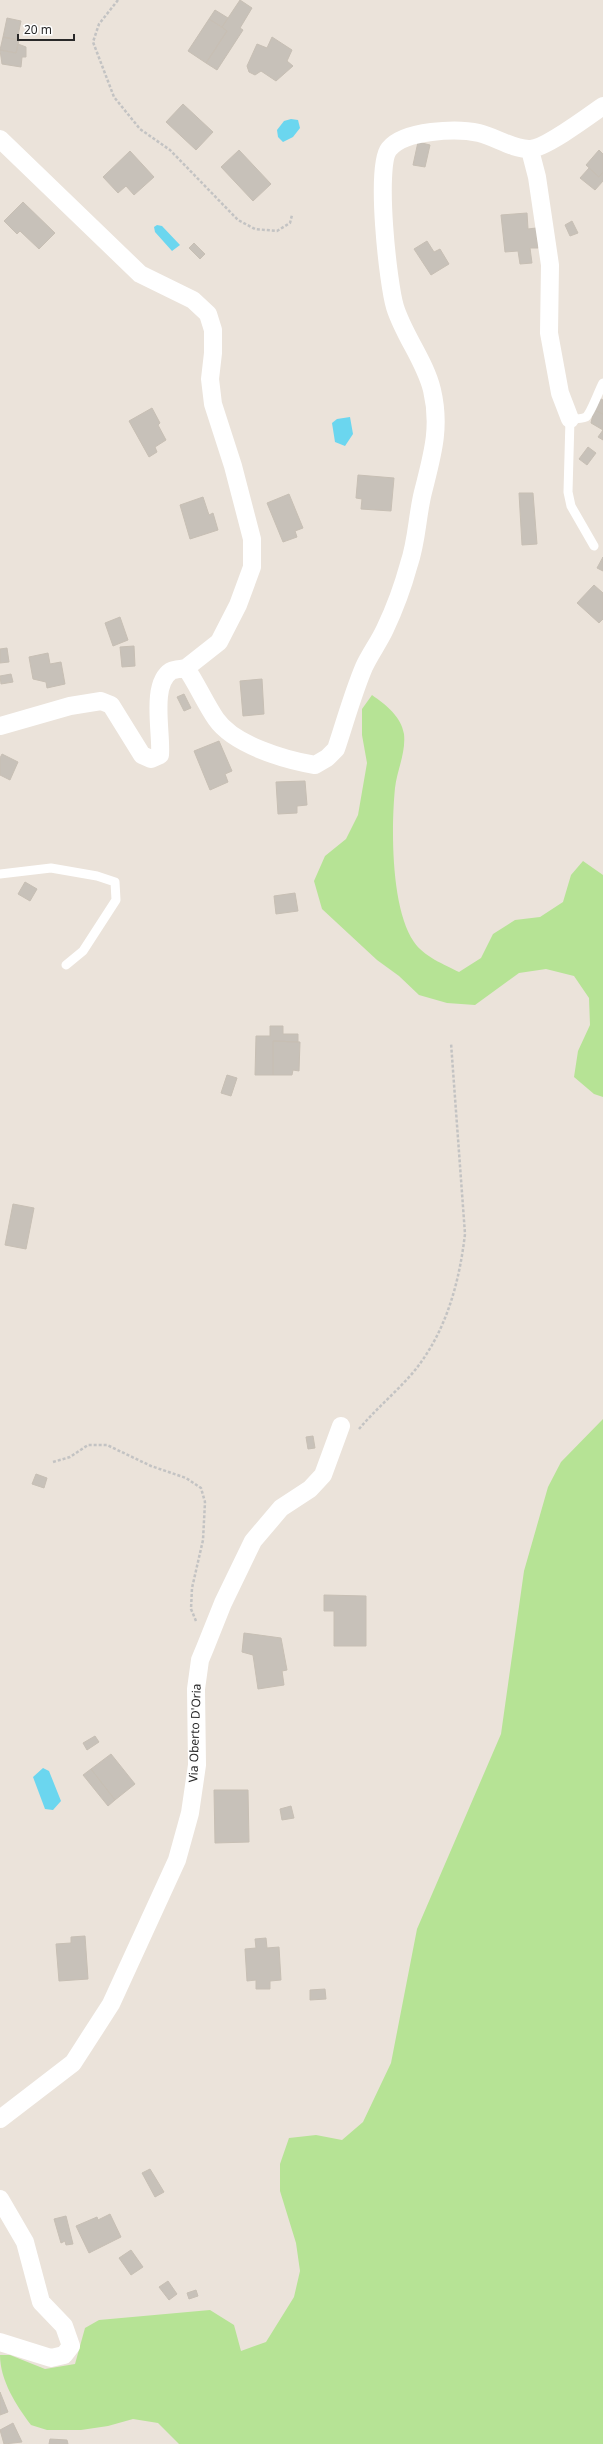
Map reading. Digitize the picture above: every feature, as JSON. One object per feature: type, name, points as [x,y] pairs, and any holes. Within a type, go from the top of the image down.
[{"type":"street","points":[[186,668],[216,720],[233,735],[269,753],[315,765],[327,758],[336,749],[364,666],[385,630],[410,561],[422,494],[436,444],[436,414],[432,390],[424,367],[396,309],[391,289],[385,238],[383,162],[388,150],[401,140],[450,130],[479,133],[530,150],[543,145],[603,106]]},
{"type":"street","points":[[0,139],[140,274],[193,300],[208,314],[213,330],[213,353],[210,379],[213,404],[233,466],[252,539],[252,567],[238,605],[219,642],[186,668],[171,671],[162,681],[159,696],[160,754],[151,760],[142,756],[111,705],[101,701],[70,706],[0,726]]},
{"type":"street","points":[[530,150],[537,176],[550,265],[549,333],[560,393],[570,419]]},
{"type":"street","name":"Via Oberto D'Oria","points":[[0,2119],[73,2063],[111,2004],[176,1860],[190,1812],[196,1765],[196,1689],[200,1660],[223,1603],[253,1541],[281,1508],[310,1489],[323,1474],[349,1428]]},
{"type":"street","points":[[0,2199],[25,2242],[41,2302],[64,2326],[70,2346],[64,2355],[51,2358],[0,2342]]},
{"type":"lane","points":[[594,546],[571,506],[568,492],[570,419],[584,418],[590,413],[594,398],[603,383]]},
{"type":"lane","points":[[0,874],[50,868],[98,876],[115,882],[116,900],[83,951],[66,965]]},
{"type":"path","points":[[118,0],[99,24],[93,42],[114,97],[140,129],[170,150],[238,220],[255,229],[277,231],[290,223],[292,215]]},
{"type":"path","points":[[349,1428],[410,1376],[432,1345],[446,1317],[461,1263],[465,1234],[451,1043]]},
{"type":"path","points":[[53,1462],[70,1457],[88,1445],[107,1445],[151,1466],[186,1478],[201,1488],[205,1502],[203,1540],[192,1588],[191,1609],[205,1648]]},
{"type":"green space","points":[[372,695],[396,716],[400,722],[404,734],[403,755],[395,788],[393,825],[394,868],[401,909],[406,927],[414,942],[423,952],[459,972],[481,958],[493,934],[515,920],[540,917],[563,902],[571,875],[583,861],[603,875],[603,1097],[594,1094],[574,1077],[578,1051],[590,1025],[589,998],[574,976],[546,969],[519,973],[475,1005],[447,1003],[419,995],[399,976],[377,960],[322,909],[314,881],[325,856],[346,839],[358,815],[367,763],[362,735],[362,709]]},
{"type":"green space","points":[[603,1419],[603,2444],[179,2444],[158,2423],[133,2419],[108,2426],[81,2430],[47,2430],[31,2425],[15,2401],[6,2383],[0,2355],[10,2355],[45,2369],[75,2364],[85,2328],[99,2320],[210,2310],[234,2325],[241,2351],[266,2342],[294,2297],[300,2271],[296,2243],[280,2191],[280,2164],[289,2138],[316,2135],[342,2140],[363,2122],[391,2063],[417,1929],[501,1734],[524,1571],[548,1487],[561,1462]]},
{"type":"water","points":[[291,119],[298,120],[300,128],[293,137],[283,142],[278,137],[277,130],[284,121]]},
{"type":"water","points":[[157,225],[162,226],[180,245],[172,251],[155,232],[154,227]]},
{"type":"water","points":[[350,417],[353,434],[345,446],[335,442],[332,423],[337,419]]},
{"type":"water","points":[[43,1768],[49,1771],[61,1801],[53,1810],[45,1809],[33,1777]]},
{"type":"building","points":[[240,0],[252,8],[240,28],[243,30],[217,70],[206,63],[227,31],[222,27]]},
{"type":"building","points":[[215,10],[228,18],[222,27],[209,19]]},
{"type":"building","points":[[7,18],[21,21],[17,40],[3,37]]},
{"type":"building","points":[[209,19],[227,31],[206,63],[188,51]]},
{"type":"building","points":[[3,37],[19,40],[16,53],[0,50]]},
{"type":"building","points":[[272,37],[292,50],[287,61],[293,66],[276,81],[261,71],[255,75],[249,72],[247,66],[257,44],[267,48]]},
{"type":"building","points":[[18,44],[26,47],[26,57],[22,57],[21,67],[2,64],[0,50],[16,53]]},
{"type":"building","points":[[183,104],[213,132],[196,150],[166,122]]},
{"type":"building","points":[[418,142],[430,145],[425,167],[413,165]]},
{"type":"building","points":[[239,150],[271,184],[253,201],[221,167]]},
{"type":"building","points":[[599,150],[603,154],[603,172],[599,177],[586,165]]},
{"type":"building","points":[[130,151],[154,177],[134,195],[126,186],[118,193],[103,177]]},
{"type":"building","points":[[589,168],[599,177],[603,172],[603,181],[595,190],[580,178]]},
{"type":"building","points":[[23,202],[55,233],[39,249],[20,231],[17,234],[4,221]]},
{"type":"building","points":[[527,213],[528,229],[536,228],[538,248],[530,248],[532,263],[520,264],[518,251],[505,252],[501,215]]},
{"type":"building","points":[[572,221],[578,233],[570,236],[565,225]]},
{"type":"building","points":[[427,241],[434,252],[440,249],[449,264],[431,275],[414,249]]},
{"type":"building","points":[[194,243],[205,254],[200,259],[189,248]]},
{"type":"building","points":[[599,398],[603,400],[603,414],[594,410]]},
{"type":"building","points":[[152,408],[160,423],[158,425],[166,440],[155,447],[157,452],[149,457],[129,421]]},
{"type":"building","points":[[594,410],[603,414],[603,430],[591,423]]},
{"type":"building","points":[[603,430],[603,440],[598,437]]},
{"type":"building","points":[[588,447],[596,453],[587,465],[579,459]]},
{"type":"building","points":[[358,475],[394,478],[391,511],[361,509],[362,499],[356,498]]},
{"type":"building","points":[[519,493],[533,493],[537,544],[522,545]]},
{"type":"building","points":[[289,494],[303,528],[295,531],[297,537],[283,542],[267,503]]},
{"type":"building","points":[[203,497],[209,515],[213,513],[218,530],[190,539],[180,505]]},
{"type":"building","points":[[603,557],[603,571],[597,568]]},
{"type":"building","points":[[594,585],[603,593],[603,619],[599,623],[577,603]]},
{"type":"building","points":[[120,617],[128,640],[113,646],[105,623]]},
{"type":"building","points":[[134,646],[135,666],[122,667],[120,647]]},
{"type":"building","points":[[7,648],[9,662],[0,663],[0,649]]},
{"type":"building","points":[[48,653],[50,664],[61,662],[65,684],[47,688],[46,682],[33,679],[29,657]]},
{"type":"building","points":[[11,674],[13,682],[1,684],[0,676]]},
{"type":"building","points":[[262,679],[264,714],[243,716],[240,681]]},
{"type":"building","points":[[184,694],[191,708],[184,711],[177,697]]},
{"type":"building","points":[[219,741],[232,771],[225,774],[228,782],[210,790],[194,751]]},
{"type":"building","points":[[2,754],[18,762],[10,780],[0,775],[0,758]]},
{"type":"building","points":[[305,781],[307,805],[297,806],[297,813],[278,814],[276,782]]},
{"type":"building","points":[[25,882],[37,889],[30,901],[18,894]]},
{"type":"building","points":[[295,893],[298,911],[276,914],[274,896]]},
{"type":"building","points":[[270,1026],[283,1026],[283,1034],[298,1034],[298,1042],[273,1041],[273,1075],[255,1075],[256,1036],[270,1036]]},
{"type":"building","points":[[273,1041],[300,1042],[299,1071],[293,1070],[292,1075],[273,1075]]},
{"type":"building","points":[[227,1075],[237,1078],[231,1096],[221,1093]]},
{"type":"building","points":[[13,1204],[34,1208],[26,1249],[5,1245]]},
{"type":"building","points":[[313,1436],[315,1448],[308,1449],[306,1437]]},
{"type":"building","points":[[36,1474],[47,1478],[44,1488],[32,1484]]},
{"type":"building","points":[[324,1595],[366,1596],[366,1646],[334,1646],[334,1611],[324,1611]]},
{"type":"building","points":[[244,1633],[281,1638],[287,1670],[282,1671],[284,1685],[258,1689],[253,1655],[242,1652]]},
{"type":"building","points":[[95,1736],[99,1742],[87,1750],[83,1743]]},
{"type":"building","points":[[111,1754],[135,1784],[115,1800],[91,1769]]},
{"type":"building","points":[[91,1769],[115,1800],[108,1806],[83,1775]]},
{"type":"building","points":[[214,1790],[248,1790],[249,1842],[215,1843]]},
{"type":"building","points":[[291,1806],[294,1818],[282,1820],[280,1809]]},
{"type":"building","points":[[85,1936],[88,1979],[59,1981],[56,1944],[71,1943],[71,1937]]},
{"type":"building","points":[[266,1938],[267,1948],[279,1947],[281,1980],[270,1981],[270,1989],[256,1989],[256,1980],[247,1981],[245,1949],[256,1948],[255,1939]]},
{"type":"building","points":[[325,1989],[326,1999],[310,2000],[310,1990]]},
{"type":"building","points":[[150,2169],[164,2192],[155,2197],[142,2173]]},
{"type":"building","points":[[110,2214],[121,2237],[89,2253],[76,2226],[97,2217],[98,2220]]},
{"type":"building","points":[[66,2216],[73,2244],[66,2245],[65,2241],[61,2243],[54,2219]]},
{"type":"building","points":[[131,2250],[143,2267],[131,2275],[119,2258]]},
{"type":"building","points":[[168,2281],[177,2294],[169,2300],[159,2287]]},
{"type":"building","points":[[196,2290],[198,2296],[189,2299],[187,2293]]},
{"type":"building","points":[[0,2392],[8,2412],[0,2415]]},
{"type":"building","points":[[13,2423],[22,2442],[4,2444],[0,2430]]},
{"type":"building","points":[[50,2439],[67,2440],[68,2444],[49,2444]]}]
